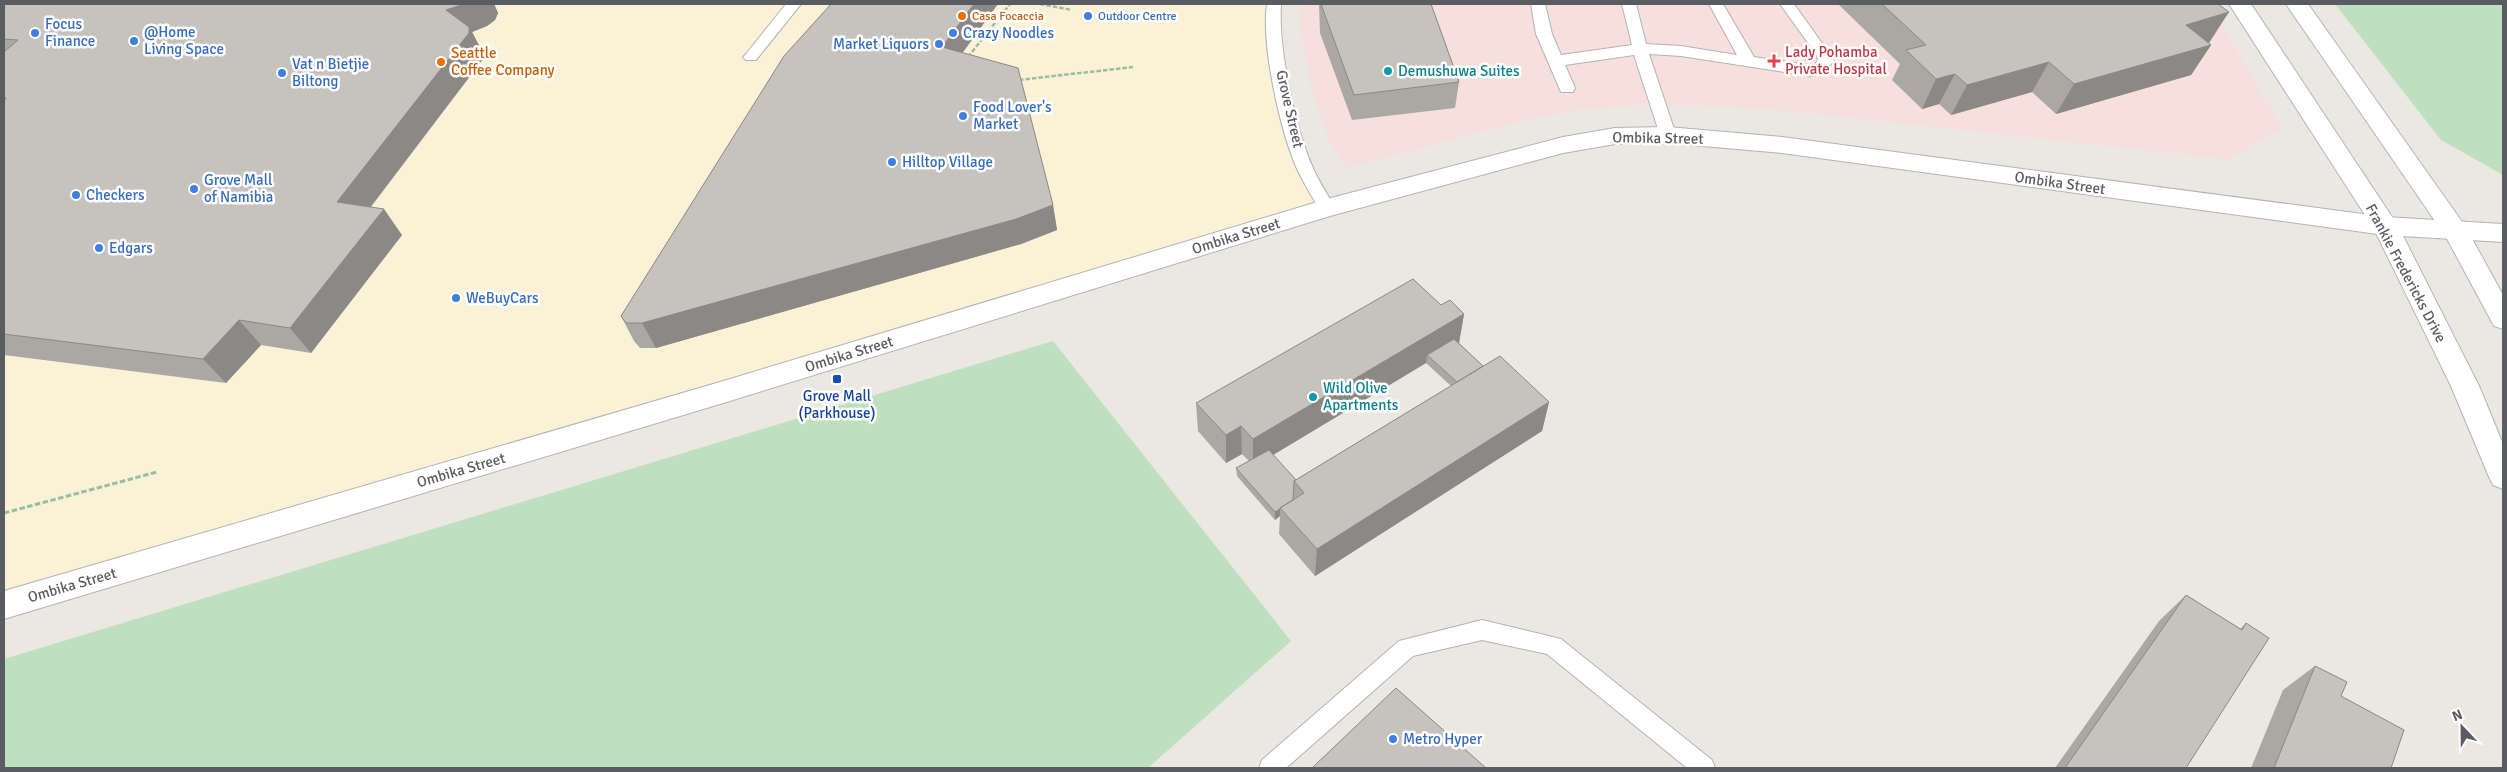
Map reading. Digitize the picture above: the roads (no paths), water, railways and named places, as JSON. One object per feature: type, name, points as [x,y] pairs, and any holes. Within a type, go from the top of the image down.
[{"type":"street","name":"Frankie Fredericks Drive","points":[[2240,4],[2385,226],[2465,386],[2503,477]]},
{"type":"street","points":[[2297,4],[2456,232],[2503,319]]},
{"type":"street","name":"Ombika Street","points":[[4,605],[720,393],[1326,208],[1563,145],[1615,136],[1668,135],[1782,145],[2385,226],[2456,232],[2503,233]]},
{"type":"lane","points":[[750,57],[794,4]]},
{"type":"lane","name":"Grove Street","points":[[1274,4],[1274,33],[1284,91],[1303,164],[1326,208]]},
{"type":"lane","points":[[1538,4],[1544,34],[1567,88]]},
{"type":"lane","points":[[1629,4],[1640,49],[1668,135]]},
{"type":"lane","points":[[1716,4],[1748,60]]},
{"type":"lane","points":[[1555,61],[1640,49],[1681,51],[1810,71],[1819,70],[1826,60],[1823,52],[1787,4]]},
{"type":"lane","points":[[1270,768],[1407,648],[1482,630],[1553,646],[1704,768]]},
{"type":"place","name":"Casa Focaccia","points":[[962,16]]},
{"type":"place","name":"Outdoor Centre","points":[[1088,16]]},
{"type":"place","name":"Focus Finance","points":[[35,33]]},
{"type":"place","name":"Crazy Noodles","points":[[953,33]]},
{"type":"place","name":"@Home Living Space","points":[[134,41]]},
{"type":"place","name":"Market Liquors","points":[[939,44]]},
{"type":"place","name":"Lady Pohamba Private Hospital","points":[[1774,61]]},
{"type":"place","name":"Seattle Coffee Company","points":[[441,62]]},
{"type":"place","name":"Demushuwa Suites","points":[[1388,71]]},
{"type":"place","name":"Vat n Bietjie Biltong","points":[[282,73]]},
{"type":"place","name":"Food Lover's Market","points":[[963,116]]},
{"type":"place","name":"Hilltop Village","points":[[892,162]]},
{"type":"place","name":"Grove Mall of Namibia","points":[[194,189]]},
{"type":"place","name":"Checkers","points":[[76,195]]},
{"type":"place","name":"Edgars","points":[[99,248]]},
{"type":"place","name":"WeBuyCars","points":[[456,298]]},
{"type":"place","name":"Grove Mall (Parkhouse)","points":[[837,379]]},
{"type":"place","name":"Wild Olive Apartments","points":[[1313,397]]},
{"type":"place","name":"Metro Hyper","points":[[1393,739]]}]
